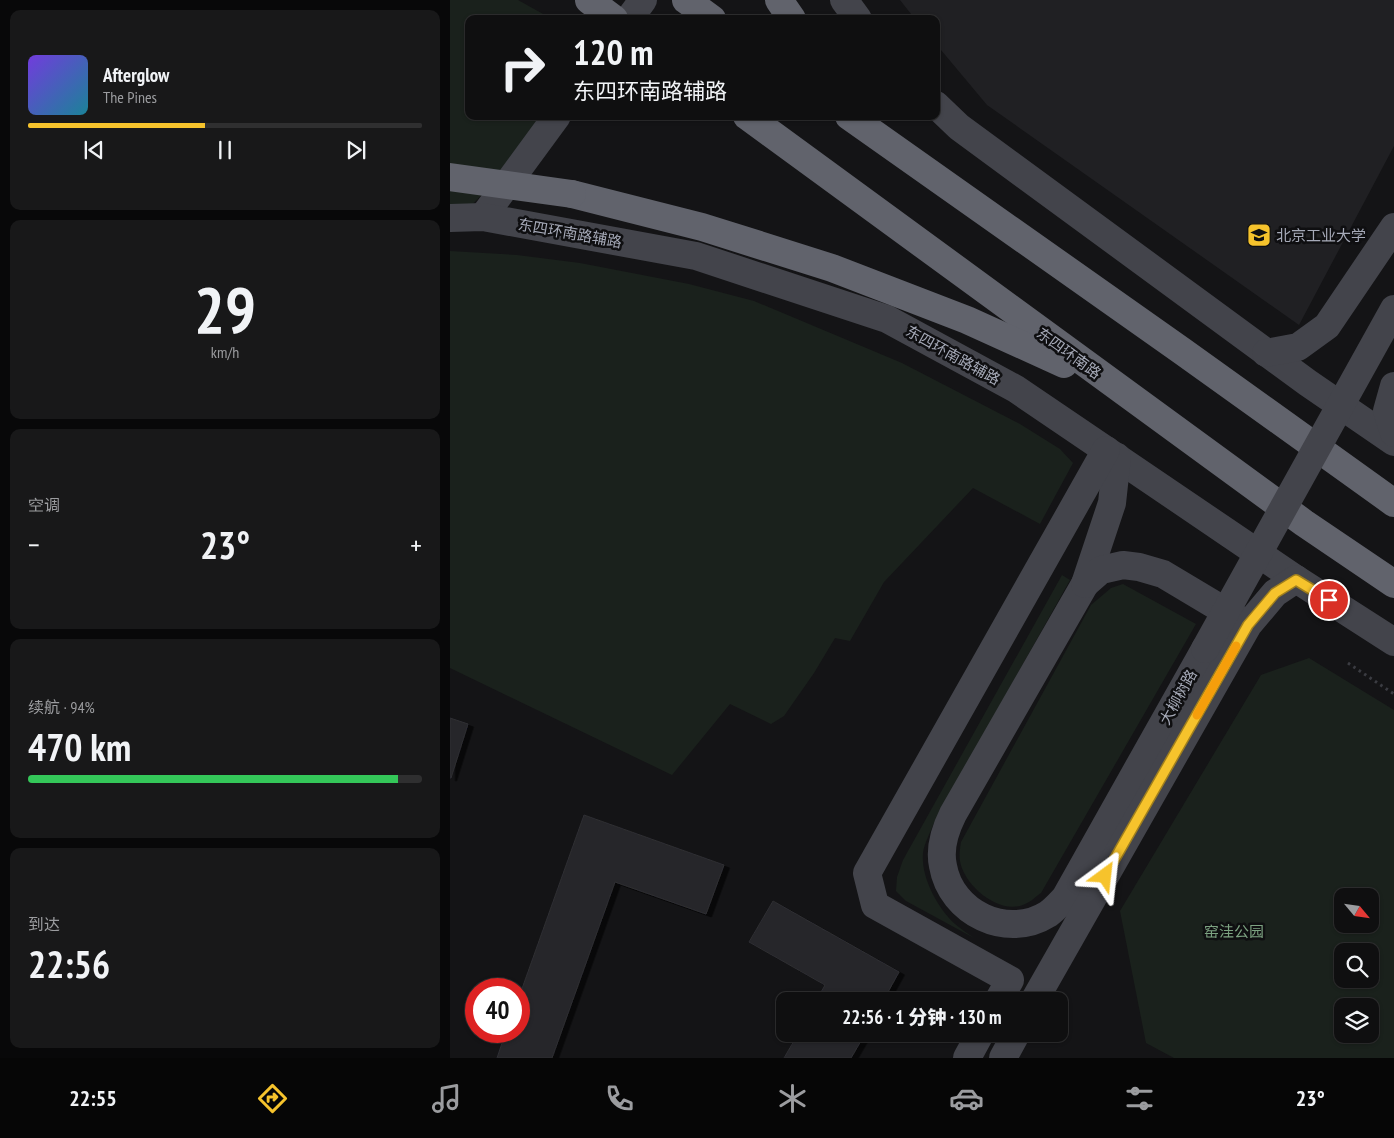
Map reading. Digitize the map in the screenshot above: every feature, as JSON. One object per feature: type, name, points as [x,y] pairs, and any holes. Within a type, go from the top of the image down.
[{"type":"highway","points":[[780,0],[789,15]]},
{"type":"highway","name":"东四环南路","points":[[752,120],[1116,388],[1304,523],[1394,584]]},
{"type":"highway","points":[[854,120],[1394,503]]},
{"type":"highway","points":[[870,120],[886,143]]},
{"type":"highway","points":[[450,177],[572,194],[702,227],[832,268],[967,320],[1116,388]]},
{"type":"street","points":[[632,15],[643,0]]},
{"type":"street","points":[[844,0],[855,15]]},
{"type":"street","points":[[940,109],[959,127],[1266,352],[1394,442]]},
{"type":"street","points":[[483,217],[554,120]]},
{"type":"street","name":"东四环南路辅路","points":[[450,218],[483,217],[696,256],[887,318],[1016,389],[1296,580],[1394,642]]},
{"type":"street","points":[[1266,352],[1298,347],[1327,326],[1394,227]]},
{"type":"street","name":"大柳树路","points":[[1085,584],[946,829],[943,845],[943,866],[949,885],[974,914],[992,921],[1012,925],[1032,922],[1049,914],[1065,898],[1394,309]]},
{"type":"street","points":[[1394,386],[1387,411],[1394,433]]},
{"type":"street","points":[[1085,584],[1112,503],[1112,454]]},
{"type":"street","points":[[1004,990],[875,905],[867,873],[1112,454]]},
{"type":"street","points":[[1085,584],[1101,570],[1123,565],[1139,567],[1163,574],[1248,625]]},
{"type":"street","name":"大柳树路","points":[[1039,992],[1248,625],[1275,593],[1296,580]]},
{"type":"street","points":[[967,1058],[976,1042]]},
{"type":"street","points":[[1003,1058],[1012,1042]]},
{"type":"path","points":[[1348,663],[1393,692]]},
{"type":"shaded area","name":"北京工业大学","points":[[900,0],[1394,0],[1394,146],[1299,325],[987,105],[940,49],[940,15],[912,15]]},
{"type":"green space","points":[[450,0],[518,0],[545,15],[465,15],[465,120],[541,120],[508,167],[471,206],[450,208]]},
{"type":"green space","points":[[450,251],[517,255],[580,263],[689,284],[754,301],[902,363],[1020,424],[1060,449],[1073,463],[1040,524],[973,488],[884,582],[850,641],[835,638],[814,673],[784,716],[771,724],[730,704],[672,775],[450,668]]},
{"type":"green space","points":[[1062,575],[1070,580],[934,823],[923,853],[924,871],[934,896],[952,921],[974,938],[906,901],[896,891],[897,877],[903,860]]},
{"type":"green space","points":[[1123,584],[1196,624],[1041,893],[1027,903],[1015,907],[1005,906],[985,896],[968,880],[960,859],[961,842],[1091,605],[1111,588]]},
{"type":"green space","name":"窑洼公园","points":[[1309,658],[1394,710],[1394,1058],[1174,1058],[1146,1043],[1120,911],[1261,675]]},
{"type":"building","points":[[450,718],[468,724],[451,778],[450,778]]},
{"type":"building","points":[[584,815],[724,865],[706,914],[615,882],[552,1058],[497,1058],[502,1043],[530,1043],[530,978],[526,978]]},
{"type":"building","points":[[773,901],[899,972],[888,992],[821,992],[825,985],[749,942]]},
{"type":"building","points":[[793,1042],[860,1042],[851,1058],[784,1058]]},
{"type":"slow traffic","points":[[1197,715],[1236,646]]},
{"type":"place","name":"北京工业大学","points":[[1259,235]]},
{"type":"route","points":[[1105,876],[1248,625],[1275,593],[1296,580],[1329,600]]}]
